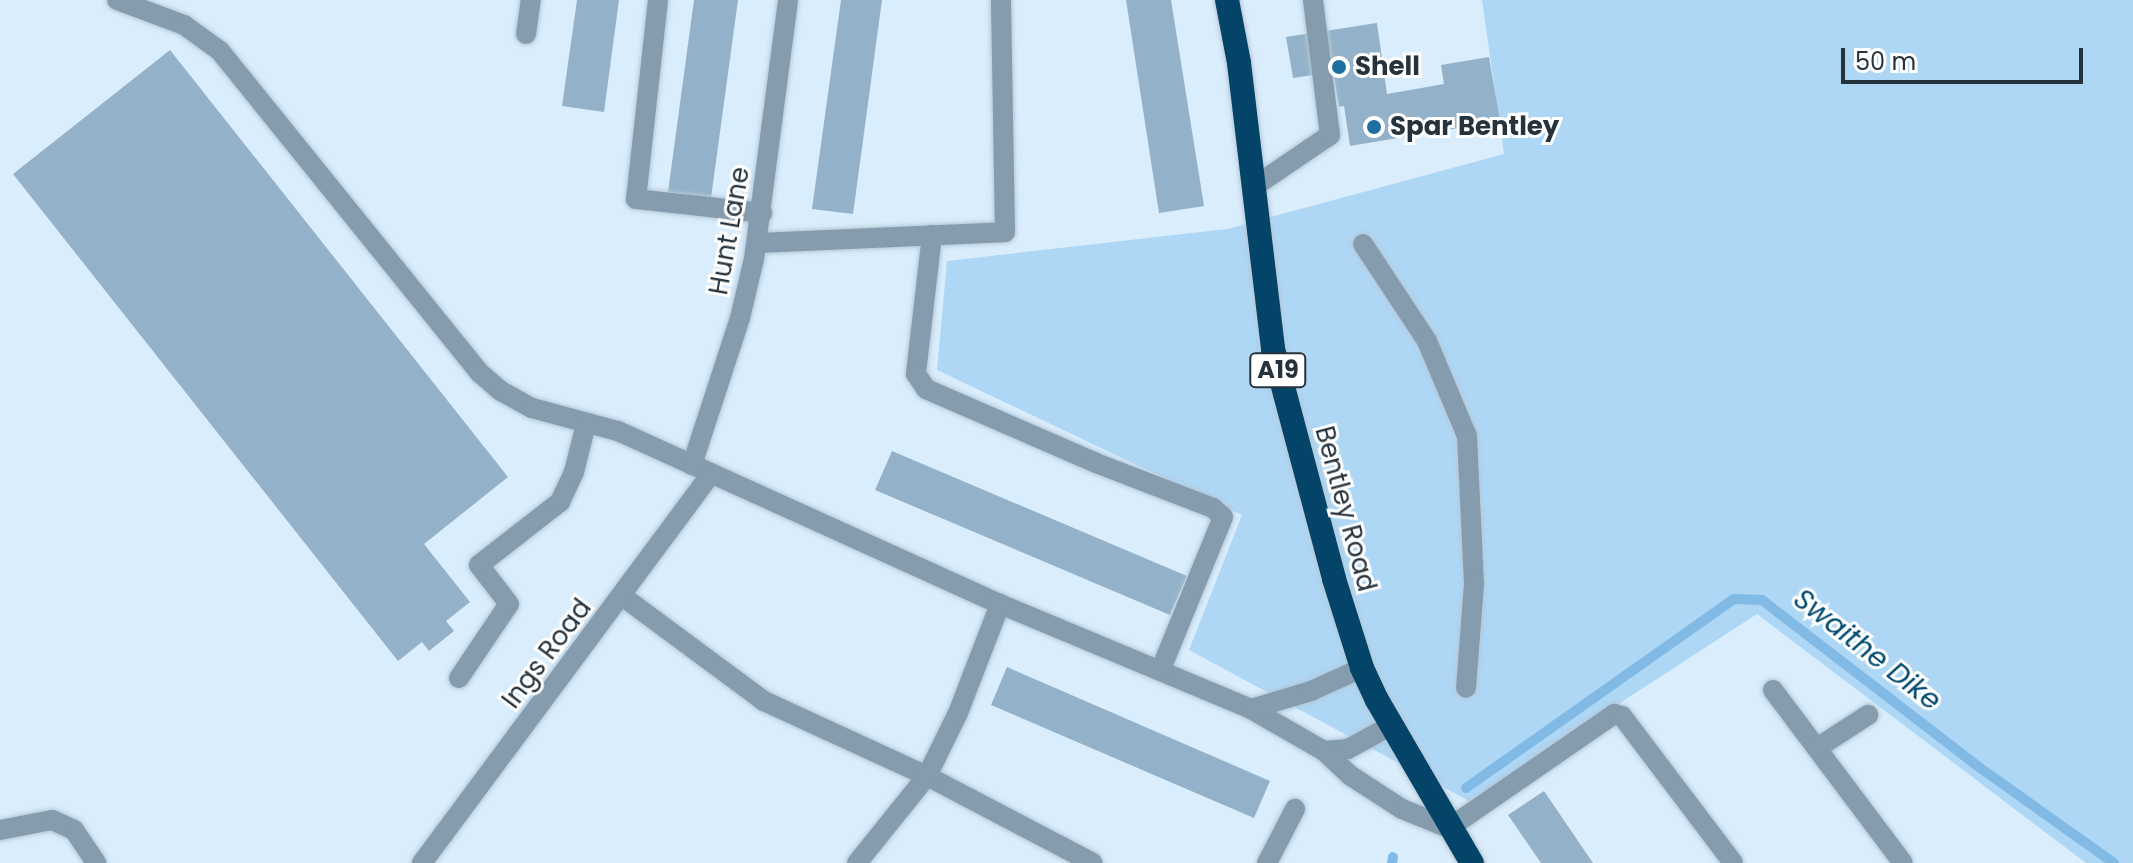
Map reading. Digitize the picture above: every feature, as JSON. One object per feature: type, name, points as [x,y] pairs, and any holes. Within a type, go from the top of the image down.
[{"type":"highway","name":"Bentley Road","points":[[1227,0],[1239,63],[1273,349],[1334,579],[1362,668],[1390,726],[1472,863]]},
{"type":"street","points":[[117,0],[184,25],[220,51],[480,373],[501,391],[532,408],[618,431],[1000,604],[1251,709],[1324,751],[1351,776],[1402,809],[1449,828],[1614,714],[1627,721],[1733,863]]},
{"type":"street","points":[[526,34],[531,0]]},
{"type":"street","points":[[658,0],[636,199],[762,213]]},
{"type":"street","name":"Hunt Lane","points":[[702,470],[757,243],[788,0]]},
{"type":"street","points":[[757,243],[1005,232],[1001,0]]},
{"type":"street","points":[[1252,188],[1330,135],[1313,0]]},
{"type":"street","points":[[932,235],[916,374],[926,389],[1096,463],[1213,508],[1223,517],[1160,671]]},
{"type":"street","points":[[1363,244],[1427,341],[1467,436],[1474,584],[1466,688]]},
{"type":"street","points":[[459,678],[509,604],[479,565],[560,502],[574,472],[586,424]]},
{"type":"street","name":"Ings Road","points":[[422,863],[622,596],[702,470]]},
{"type":"street","points":[[622,596],[764,701],[927,776],[1093,863]]},
{"type":"street","points":[[857,863],[927,776],[958,713],[1000,604]]},
{"type":"street","points":[[1251,709],[1311,691],[1362,668]]},
{"type":"street","points":[[1773,690],[1903,863]]},
{"type":"street","points":[[1817,748],[1868,715]]},
{"type":"street","points":[[1324,751],[1348,749],[1390,726]]},
{"type":"street","points":[[1267,863],[1295,809]]},
{"type":"street","points":[[0,830],[52,820],[74,830],[96,863]]},
{"type":"shaded area","points":[[1482,0],[2133,0],[2133,863],[2086,863],[1757,614],[1469,801],[1189,650],[1242,515],[937,370],[947,261],[1227,229],[1504,154]]},
{"type":"building","points":[[577,0],[619,0],[604,112],[562,106]]},
{"type":"building","points":[[694,0],[738,0],[711,198],[668,192]]},
{"type":"building","points":[[841,0],[882,0],[853,214],[812,209]]},
{"type":"building","points":[[1126,0],[1171,0],[1204,206],[1159,213]]},
{"type":"building","points":[[1377,23],[1387,94],[1444,84],[1441,65],[1489,57],[1500,121],[1350,146],[1344,106],[1339,107],[1333,72],[1293,78],[1286,37]]},
{"type":"building","points":[[170,50],[508,477],[424,544],[470,602],[446,621],[454,631],[429,651],[422,642],[398,661],[13,174]]},
{"type":"building","points":[[892,451],[1187,576],[1170,615],[875,490]]},
{"type":"building","points":[[1007,667],[1270,781],[1254,818],[991,705]]},
{"type":"building","points":[[1544,791],[1593,863],[1541,863],[1508,815]]},
{"type":"waterway","name":"Swaithe Dike","points":[[1466,788],[1734,599],[1762,600],[1976,765],[2114,863]]},
{"type":"waterway","name":"Swaithe Dike","points":[[1392,863],[1393,857]]},
{"type":"place","name":"Shell","points":[[1339,67]]},
{"type":"place","name":"Spar Bentley","points":[[1374,127]]}]
